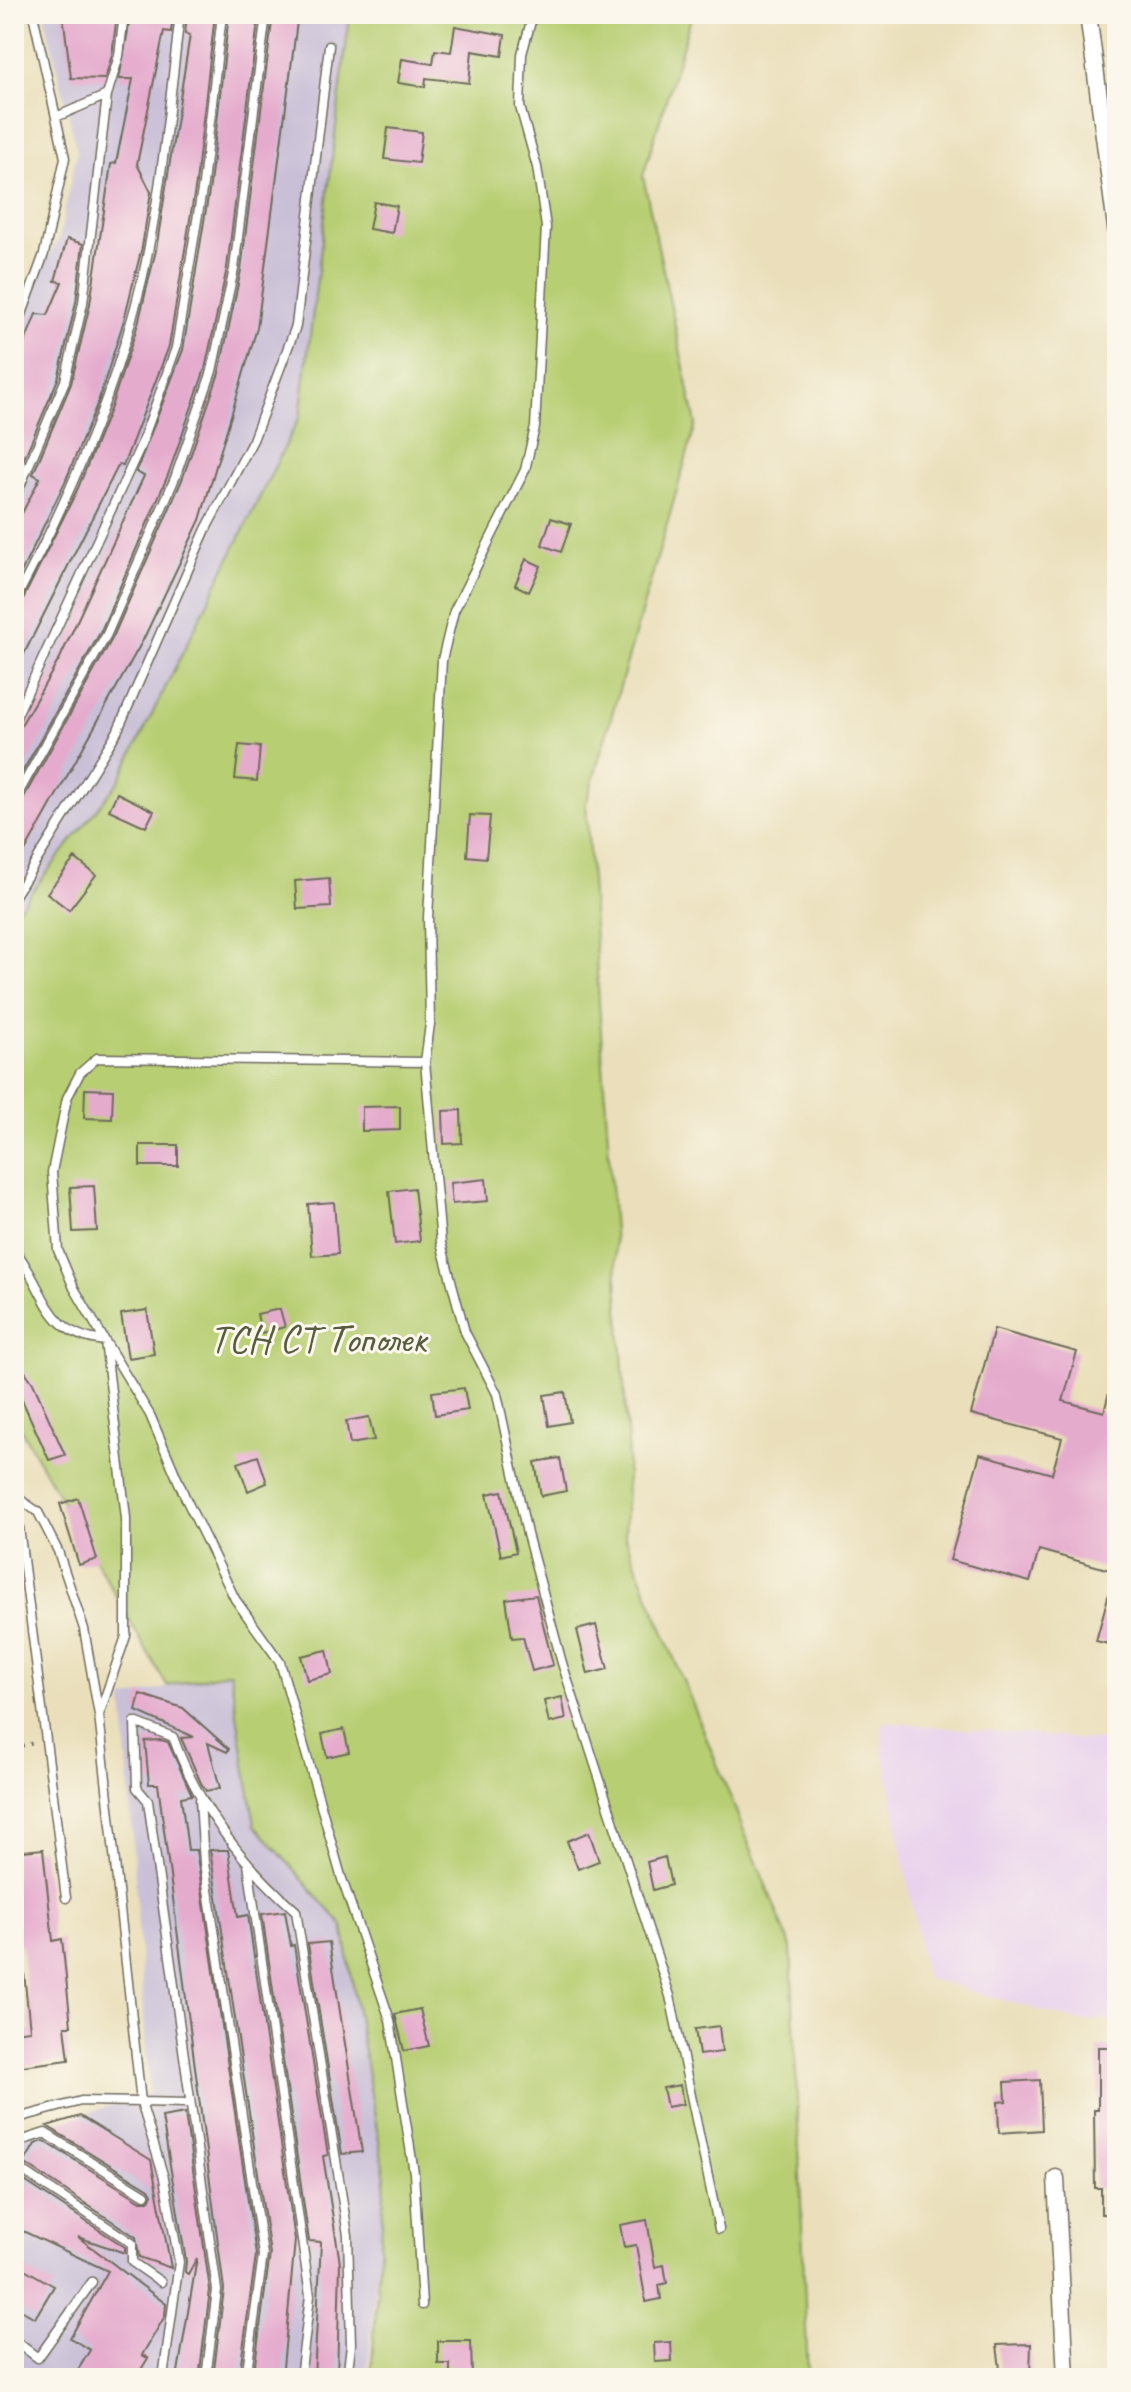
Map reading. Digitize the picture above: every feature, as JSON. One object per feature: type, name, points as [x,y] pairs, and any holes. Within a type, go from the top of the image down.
[{"type":"street","points":[[1088,14],[1117,235]]},
{"type":"street","points":[[1056,2178],[1066,2378]]},
{"type":"lane","points":[[14,336],[18,312],[44,254],[65,158],[33,14]]},
{"type":"lane","points":[[14,500],[65,381],[80,316],[107,95],[119,56],[124,14]]},
{"type":"lane","points":[[14,602],[48,538],[104,409],[142,279],[180,14]]},
{"type":"lane","points":[[14,721],[129,472],[176,348],[203,184],[222,14]]},
{"type":"lane","points":[[14,801],[107,634],[175,478],[212,371],[234,269],[257,105],[266,14]]},
{"type":"lane","points":[[533,14],[522,54],[520,107],[537,167],[546,227],[535,427],[525,470],[454,611],[442,660],[428,918],[430,1024],[425,1062],[441,1243],[465,1332],[497,1394],[527,1534],[562,1663],[670,1996],[719,2229]]},
{"type":"lane","points":[[14,897],[117,732],[206,529],[253,440],[291,340],[300,296],[329,46]]},
{"type":"lane","points":[[56,117],[107,95]]},
{"type":"lane","points":[[422,2305],[414,2173],[390,2020],[341,1876],[280,1662],[235,1599],[186,1499],[150,1415],[74,1288],[58,1250],[53,1208],[56,1141],[67,1098],[80,1073],[97,1058],[425,1062]]},
{"type":"lane","points":[[14,1249],[60,1324],[73,1334],[105,1341]]},
{"type":"lane","points":[[99,1715],[126,1636],[126,1518],[105,1341]]},
{"type":"lane","points":[[15,1493],[38,1512],[58,1551],[84,1629],[99,1715],[141,2102],[164,2178],[179,2262],[163,2378]]},
{"type":"lane","points":[[15,1493],[66,1898]]},
{"type":"lane","points":[[206,2378],[217,2290],[188,2103],[148,1801],[137,1788],[135,1722],[173,1737],[199,1800],[260,1880],[296,1911],[348,2235],[351,2345],[347,2378]]},
{"type":"lane","points":[[199,1800],[204,1863],[263,2255],[246,2378]]},
{"type":"lane","points":[[248,1863],[310,2296],[300,2378]]},
{"type":"lane","points":[[14,2119],[81,2101],[188,2103]]},
{"type":"lane","points":[[145,2195],[45,2133],[14,2143],[15,2166],[132,2243],[132,2262],[161,2282]]},
{"type":"lane","points":[[14,2340],[38,2358],[92,2282]]},
{"type":"path","points":[[14,1747],[46,1741]]},
{"type":"shaded area","points":[[44,14],[350,14],[300,416],[119,781],[14,914],[14,353],[18,304],[59,239],[77,151]]},
{"type":"shaded area","points":[[230,1671],[255,1825],[343,1926],[385,2178],[367,2378],[14,2378],[14,2137],[149,2093],[123,1699]]},
{"type":"shaded area","points":[[882,1722],[1117,1742],[1117,2020],[1078,2021],[925,1978],[883,1750]]},
{"type":"green space","name":"ТСН СТ Тополек","points":[[350,14],[692,14],[643,176],[696,424],[586,804],[628,1445],[625,1537],[791,1947],[808,2378],[371,2378],[385,2178],[343,1926],[255,1825],[230,1672],[167,1686],[14,1417],[14,914],[119,781],[300,416]]},
{"type":"building","points":[[63,14],[117,14],[112,55],[105,79],[71,78]]},
{"type":"building","points":[[131,14],[173,14],[171,32],[164,31],[137,164],[151,192],[142,247],[124,320],[98,402],[65,482],[14,587],[14,529],[40,478],[33,474],[71,384],[90,304],[111,164],[116,163],[133,79],[119,79]]},
{"type":"building","points":[[187,14],[215,14],[196,183],[169,346],[123,466],[119,464],[14,674],[14,609],[20,605],[78,488],[111,407],[138,324],[156,250],[190,35],[185,34]]},
{"type":"building","points":[[229,14],[259,14],[227,268],[205,369],[168,475],[101,631],[14,787],[14,737],[60,658],[144,476],[136,472],[183,350],[210,185]]},
{"type":"building","points":[[273,14],[298,14],[257,328],[200,520],[143,640],[14,871],[14,808],[20,804],[113,637],[182,480],[219,373],[241,270]]},
{"type":"building","points":[[455,26],[505,35],[502,56],[472,51],[469,83],[426,78],[425,87],[398,83],[402,59],[433,64],[435,50],[451,52]]},
{"type":"building","points":[[388,128],[422,132],[418,163],[384,159]]},
{"type":"building","points":[[374,202],[397,206],[392,233],[369,229]]},
{"type":"building","points":[[67,239],[83,244],[76,302],[58,379],[20,468],[14,465],[14,370],[36,314],[48,315],[62,282],[55,281]]},
{"type":"building","points":[[551,518],[571,524],[561,552],[542,545]]},
{"type":"building","points":[[526,559],[541,566],[529,592],[515,585]]},
{"type":"building","points":[[239,745],[260,747],[257,781],[235,779]]},
{"type":"building","points":[[117,793],[154,811],[146,827],[109,810]]},
{"type":"building","points":[[470,815],[490,816],[486,858],[467,856]]},
{"type":"building","points":[[75,858],[96,875],[69,910],[47,893]]},
{"type":"building","points":[[329,878],[331,907],[297,909],[295,881]]},
{"type":"building","points":[[85,1089],[113,1090],[112,1119],[84,1118]]},
{"type":"building","points":[[400,1106],[400,1130],[362,1131],[362,1107]]},
{"type":"building","points":[[461,1110],[462,1143],[444,1144],[443,1111]]},
{"type":"building","points":[[140,1145],[178,1145],[178,1166],[140,1166]]},
{"type":"building","points":[[486,1179],[488,1201],[452,1204],[450,1183]]},
{"type":"building","points":[[94,1186],[97,1231],[73,1232],[70,1187]]},
{"type":"building","points":[[414,1188],[420,1241],[395,1244],[389,1191]]},
{"type":"building","points":[[334,1202],[338,1254],[312,1256],[308,1204]]},
{"type":"building","points":[[280,1309],[285,1327],[261,1333],[257,1314]]},
{"type":"building","points":[[147,1310],[154,1354],[128,1358],[121,1314]]},
{"type":"building","points":[[994,1329],[1077,1352],[1063,1401],[1104,1412],[1112,1381],[1117,1382],[1117,1572],[1039,1550],[1030,1582],[950,1560],[980,1454],[1052,1474],[1062,1438],[971,1414]]},
{"type":"building","points":[[14,1356],[33,1383],[65,1455],[49,1460],[14,1382]]},
{"type":"building","points":[[464,1388],[468,1410],[435,1415],[432,1392]]},
{"type":"building","points":[[565,1392],[570,1422],[549,1426],[544,1395]]},
{"type":"building","points":[[369,1417],[374,1440],[350,1444],[346,1421]]},
{"type":"building","points":[[258,1456],[267,1483],[248,1491],[238,1463]]},
{"type":"building","points":[[560,1458],[566,1491],[541,1496],[535,1462]]},
{"type":"building","points":[[502,1491],[516,1552],[501,1556],[487,1494]]},
{"type":"building","points":[[78,1498],[97,1559],[79,1565],[60,1504]]},
{"type":"building","points":[[1112,1582],[1117,1583],[1117,1646],[1096,1641]]},
{"type":"building","points":[[536,1595],[553,1665],[532,1671],[523,1637],[512,1638],[506,1599]]},
{"type":"building","points":[[596,1625],[608,1669],[588,1674],[577,1630]]},
{"type":"building","points":[[327,1650],[332,1674],[307,1680],[301,1656]]},
{"type":"building","points":[[140,1694],[183,1708],[229,1749],[227,1752],[208,1743],[220,1788],[206,1791],[201,1783],[181,1738],[194,1737],[136,1711]]},
{"type":"building","points":[[562,1697],[566,1719],[549,1723],[544,1701]]},
{"type":"building","points":[[344,1729],[349,1752],[327,1757],[322,1734]]},
{"type":"building","points":[[145,1741],[168,1742],[192,1795],[181,1797],[188,1850],[196,1850],[256,2255],[239,2378],[213,2378],[224,2289],[158,1784],[149,1784]]},
{"type":"building","points":[[589,1832],[599,1861],[578,1869],[567,1841]]},
{"type":"building","points":[[43,1849],[53,1941],[62,1939],[71,2026],[65,2026],[69,2060],[14,2067],[14,2032],[30,2030],[21,1944],[14,1945],[14,1852]]},
{"type":"building","points":[[210,1850],[228,1850],[238,1917],[248,1915],[295,2240],[282,2378],[253,2378],[270,2254]]},
{"type":"building","points":[[665,1857],[671,1885],[653,1890],[647,1862]]},
{"type":"building","points":[[285,1911],[291,1946],[294,1945],[328,2155],[323,2156],[340,2263],[337,2378],[314,2378],[321,2242],[309,2241],[262,1914]]},
{"type":"building","points":[[329,1942],[362,2152],[342,2154],[308,1944]]},
{"type":"building","points":[[420,2009],[429,2046],[404,2051],[395,2014]]},
{"type":"building","points":[[719,2026],[722,2052],[699,2055],[695,2029]]},
{"type":"building","points":[[1098,2047],[1117,2047],[1117,2214],[1101,2214],[1101,2188],[1095,2188],[1094,2110],[1098,2110]]},
{"type":"building","points":[[1040,2080],[1042,2130],[999,2133],[998,2102],[1006,2101],[1005,2082]]},
{"type":"building","points":[[680,2085],[683,2104],[667,2107],[663,2088]]},
{"type":"building","points":[[185,2113],[210,2290],[199,2378],[177,2378],[197,2258],[188,2274],[185,2272],[186,2261],[162,2117]]},
{"type":"building","points":[[80,2116],[151,2160],[171,2268],[139,2257],[136,2237],[24,2163],[35,2144],[44,2141],[141,2201],[149,2201],[152,2194],[149,2189],[47,2126]]},
{"type":"building","points":[[17,2176],[125,2247],[125,2253],[78,2237],[166,2304],[165,2316],[142,2355],[148,2358],[136,2378],[73,2378],[90,2350],[70,2338],[108,2271],[14,2227]]},
{"type":"building","points":[[647,2220],[655,2267],[664,2265],[667,2283],[659,2285],[661,2299],[646,2302],[636,2245],[624,2247],[620,2225]]},
{"type":"building","points":[[14,2263],[54,2286],[35,2318],[14,2306]]},
{"type":"building","points":[[438,2341],[471,2341],[472,2378],[450,2378],[450,2364],[438,2364]]},
{"type":"building","points":[[671,2342],[672,2361],[655,2362],[654,2343]]},
{"type":"building","points":[[1031,2344],[1030,2377],[1001,2377],[997,2345]]}]
